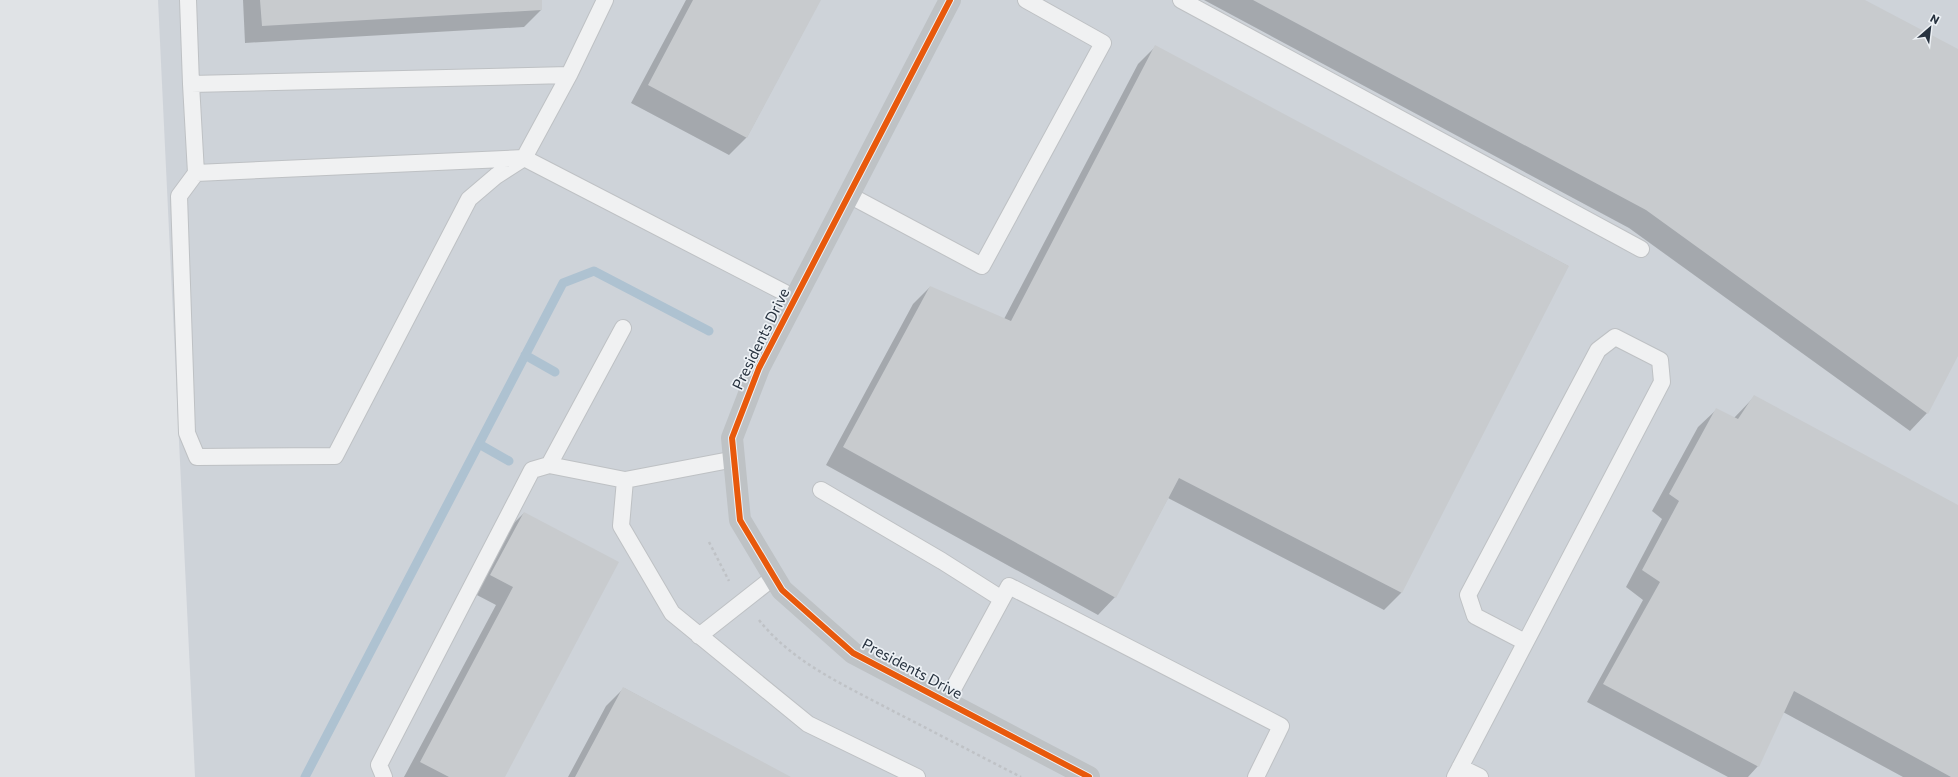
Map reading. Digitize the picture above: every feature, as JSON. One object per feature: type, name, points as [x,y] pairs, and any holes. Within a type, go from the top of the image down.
[{"type":"street","name":"Presidents Drive","points":[[950,0],[759,368],[732,438],[740,520],[782,590],[853,653],[1088,777]]},
{"type":"lane","points":[[188,0],[196,173],[179,196],[187,433],[197,457],[335,456],[469,199],[496,176],[524,158],[569,74],[605,0]]},
{"type":"lane","points":[[849,195],[982,266],[1103,42],[1026,0]]},
{"type":"lane","points":[[1181,0],[1641,249]]},
{"type":"lane","points":[[191,84],[569,74]]},
{"type":"lane","points":[[196,173],[524,158],[795,298]]},
{"type":"lane","points":[[549,465],[623,328]]},
{"type":"lane","points":[[1480,777],[1457,772],[1662,382],[1660,360],[1615,337],[1598,350],[1468,595],[1475,616],[1525,642]]},
{"type":"lane","points":[[384,777],[379,765],[532,470],[549,465],[625,480],[735,459]]},
{"type":"lane","points":[[625,480],[621,526],[672,613],[808,724],[917,777]]},
{"type":"lane","points":[[821,490],[942,561],[1002,600]]},
{"type":"lane","points":[[699,636],[774,576]]},
{"type":"lane","points":[[946,702],[1009,586],[1281,726],[1256,777]]},
{"type":"shaded area","points":[[158,0],[1958,0],[1958,777],[195,777]]},
{"type":"building","points":[[260,0],[542,0],[542,10],[262,26]]},
{"type":"building","points":[[693,0],[821,0],[747,138],[648,85]]},
{"type":"building","points":[[1253,0],[1865,0],[1958,49],[1958,356],[1928,414],[1646,210]]},
{"type":"building","points":[[1155,45],[1569,266],[1402,593],[1179,478],[1116,598],[843,447],[930,286],[1011,321]]},
{"type":"building","points":[[1754,395],[1958,505],[1958,777],[1951,777],[1794,691],[1759,767],[1603,684],[1660,582],[1642,570],[1679,501],[1669,494],[1716,408],[1738,419]]},
{"type":"building","points":[[524,512],[619,562],[505,777],[449,777],[420,762],[513,587],[490,575]]},
{"type":"building","points":[[623,687],[791,777],[575,777]]},
{"type":"waterway","points":[[305,777],[563,283],[594,271],[709,331]]},
{"type":"waterway","points":[[525,355],[555,372]]},
{"type":"waterway","points":[[479,444],[509,461]]},
{"type":"cycle path","points":[[950,0],[759,368],[732,438],[740,520],[782,590],[853,653],[1089,777]]}]
